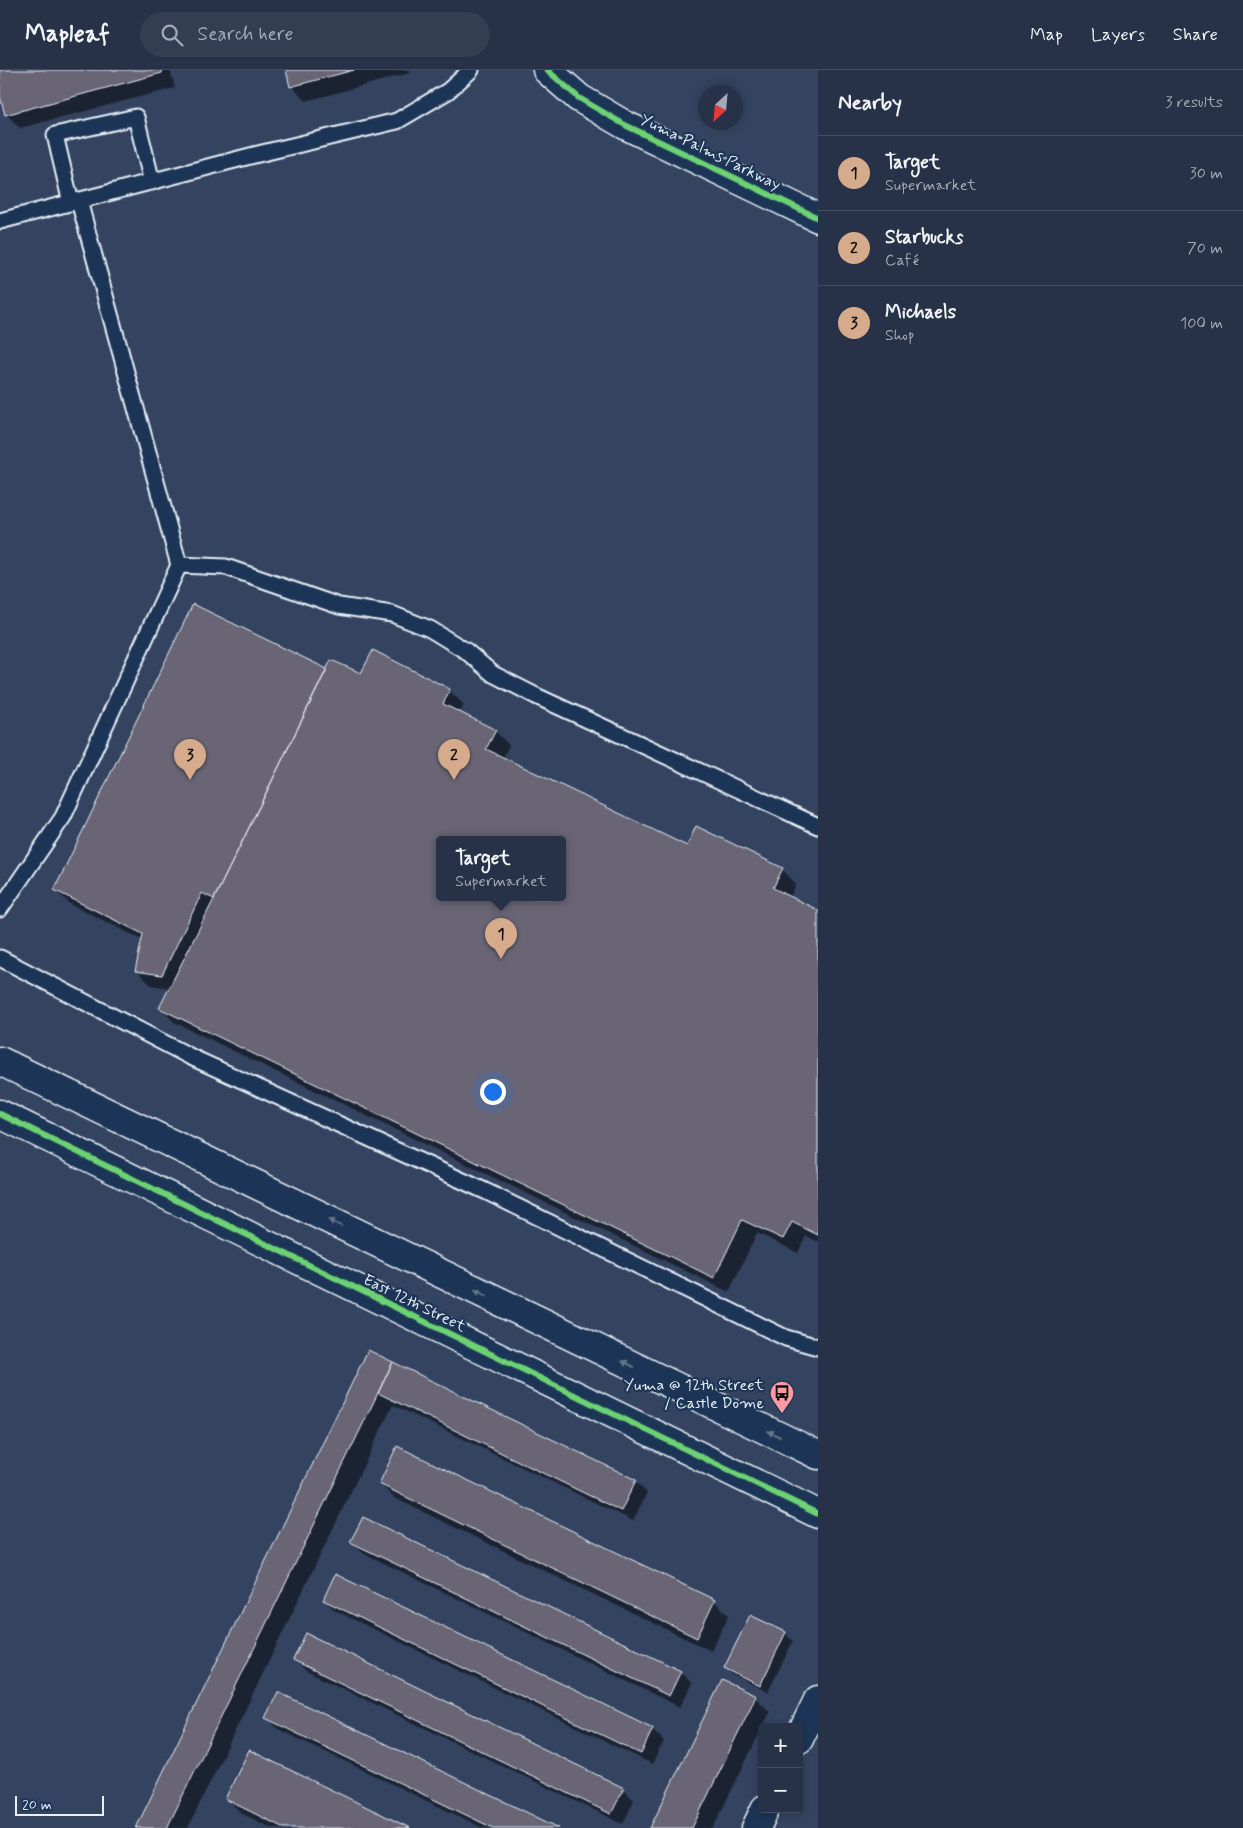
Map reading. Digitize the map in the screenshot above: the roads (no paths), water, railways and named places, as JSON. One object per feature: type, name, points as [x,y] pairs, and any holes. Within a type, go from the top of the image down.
[{"type":"street","name":"Yuma Palms Parkway","points":[[547,70],[579,98],[625,125],[818,218]]},
{"type":"street","points":[[0,1061],[818,1455]]},
{"type":"street","name":"East 12th Street","points":[[0,1114],[818,1514]]},
{"type":"street","points":[[803,1731],[818,1700]]},
{"type":"street","points":[[756,1828],[763,1813]]},
{"type":"lane","points":[[0,221],[254,155],[397,121],[448,91],[472,70]]},
{"type":"lane","points":[[0,909],[63,816],[179,565],[55,135],[136,117],[152,182]]},
{"type":"lane","points":[[179,565],[226,567],[339,606],[392,614],[423,626],[466,651],[493,674],[536,696],[818,826]]},
{"type":"lane","points":[[0,958],[191,1057],[485,1191],[786,1338],[818,1347]]},
{"type":"place","name":"Michaels","points":[[190,780]]},
{"type":"place","name":"Starbucks","points":[[454,780]]},
{"type":"place","name":"Target","points":[[501,959]]},
{"type":"place","name":"Yuma @ 12th Street / Castle Dome","points":[[782,1414]]}]
